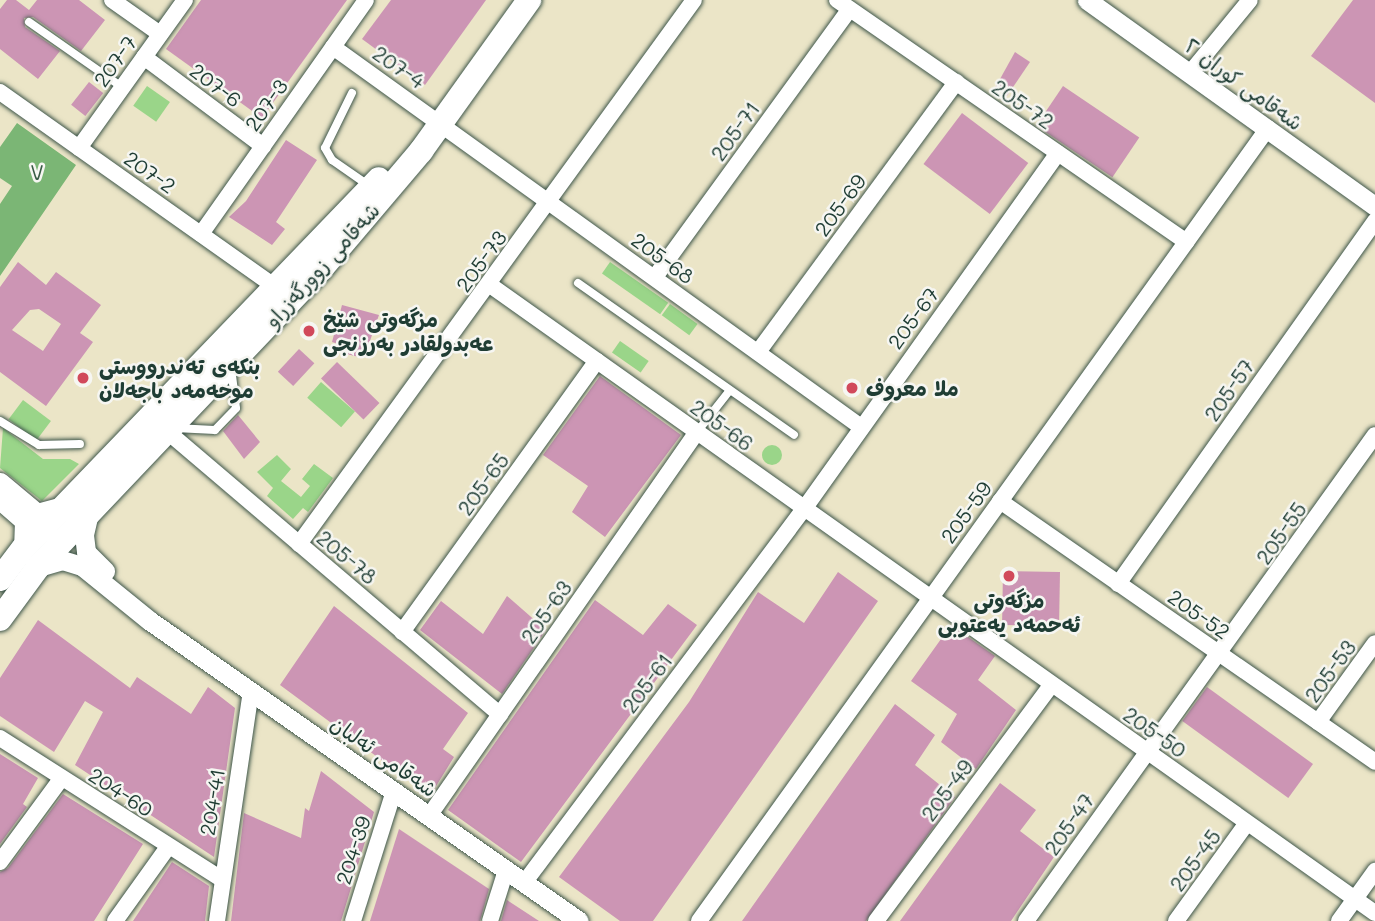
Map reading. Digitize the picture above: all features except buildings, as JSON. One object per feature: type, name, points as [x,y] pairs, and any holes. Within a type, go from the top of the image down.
[{"type":"main road","name":"شەقامی زوورگەزراو","points":[[78,510],[170,430],[321,269],[441,122],[529,0]]},
{"type":"main road","name":"شەقامی زوورگەزراو","points":[[0,579],[30,558],[78,510],[275,287],[370,187],[441,122]]},
{"type":"main road","name":"شەقامی زوورگەزراو","points":[[0,619],[30,558]]},
{"type":"street","points":[[111,0],[160,34]]},
{"type":"street","name":"207-7","points":[[79,148],[185,0]]},
{"type":"street","name":"207-3","points":[[201,234],[366,0]]},
{"type":"street","name":"205-73","points":[[299,544],[551,202],[694,0]]},
{"type":"street","name":"شەقامی کوران ٢","points":[[1087,0],[1375,206]]},
{"type":"street","points":[[1190,73],[1250,0]]},
{"type":"street","name":"205-72","points":[[843,5],[1186,242]]},
{"type":"street","name":"205-71","points":[[655,277],[843,5]]},
{"type":"street","name":"207-4","points":[[333,47],[441,122]]},
{"type":"street","name":"207-6","points":[[144,57],[263,146]]},
{"type":"street","name":"205-69","points":[[758,352],[956,82]]},
{"type":"street","name":"207-2","points":[[0,92],[275,287]]},
{"type":"street","name":"205-68","points":[[441,122],[861,427]]},
{"type":"street","name":"205-59","points":[[699,921],[1268,128]]},
{"type":"street","name":"205-67","points":[[804,509],[1058,153]]},
{"type":"street","name":"205-57","points":[[1118,584],[1375,220]]},
{"type":"street","name":"205-66","points":[[490,285],[930,599]]},
{"type":"street","name":"205-65","points":[[402,632],[597,361]]},
{"type":"street","name":"205-78","points":[[170,430],[500,715]]},
{"type":"street","name":"205-63","points":[[429,816],[697,432]]},
{"type":"street","name":"205-55","points":[[1146,752],[1221,655],[1375,435]]},
{"type":"street","points":[[0,482],[37,513],[78,510]]},
{"type":"street","points":[[0,500],[24,521],[30,558]]},
{"type":"street","name":"205-52","points":[[1000,501],[1375,762]]},
{"type":"street","name":"205-61","points":[[524,883],[804,509]]},
{"type":"street","name":"شەقامی ئەلبان","points":[[78,510],[89,558],[148,607],[162,628]]},
{"type":"street","name":"شەقامی ئەلبان","points":[[30,558],[62,560],[82,566],[162,628],[579,921]]},
{"type":"street","name":"205-50","points":[[930,599],[1375,913]]},
{"type":"street","name":"205-53","points":[[1318,722],[1375,643]]},
{"type":"street","name":"205-49","points":[[876,921],[1051,685]]},
{"type":"street","name":"204-41","points":[[217,921],[221,879],[251,690]]},
{"type":"street","name":"204-60","points":[[0,738],[221,879]]},
{"type":"street","name":"205-47","points":[[1026,921],[1146,752]]},
{"type":"street","points":[[0,862],[61,779]]},
{"type":"street","name":"204-39","points":[[353,921],[394,791]]},
{"type":"street","name":"205-45","points":[[1176,921],[1247,823]]},
{"type":"street","points":[[115,921],[168,847]]},
{"type":"street","points":[[490,921],[506,870]]},
{"type":"street","points":[[1339,921],[1375,871]]},
{"type":"lane","points":[[29,22],[122,87]]},
{"type":"lane","points":[[352,93],[325,148],[332,160],[370,187]]},
{"type":"lane","points":[[578,283],[794,435]]},
{"type":"lane","points":[[170,430],[215,430],[236,408],[230,366]]},
{"type":"lane","points":[[697,432],[730,390]]},
{"type":"lane","points":[[0,421],[39,445],[80,444]]},
{"type":"green space","points":[[147,86],[170,102],[156,122],[133,106]]},
{"type":"green space","name":"V","points":[[17,123],[76,165],[0,276],[0,204],[12,186],[0,178],[0,147]]},
{"type":"green space","points":[[610,262],[668,303],[660,314],[602,273]]},
{"type":"green space","points":[[670,304],[698,324],[689,335],[662,315]]},
{"type":"green space","points":[[620,341],[649,361],[641,373],[612,352]]},
{"type":"green space","points":[[321,382],[355,412],[341,427],[307,398]]},
{"type":"green space","points":[[23,400],[51,421],[37,440],[9,419]]},
{"type":"green space","points":[[3,428],[43,459],[70,459],[79,464],[42,501],[0,468]]},
{"type":"green space","points":[[772,445],[779,448],[782,455],[779,462],[772,465],[765,462],[762,455],[765,448]]},
{"type":"green space","points":[[277,455],[291,469],[281,481],[301,497],[310,486],[302,479],[314,464],[333,478],[308,512],[303,508],[293,519],[267,496],[273,488],[257,472]]},
{"type":"place","name":"مزگەوتی شێخ عەبدولقادر بەرزنجی","points":[[309,331]]},
{"type":"place","name":"بنکەی تەندرووستی موحەمەد باجەلان","points":[[83,378]]},
{"type":"place","name":"ملا معروف","points":[[852,388]]},
{"type":"place","name":"مزگەوتی ئەحمەد یەعتوبی","points":[[1009,576]]}]
